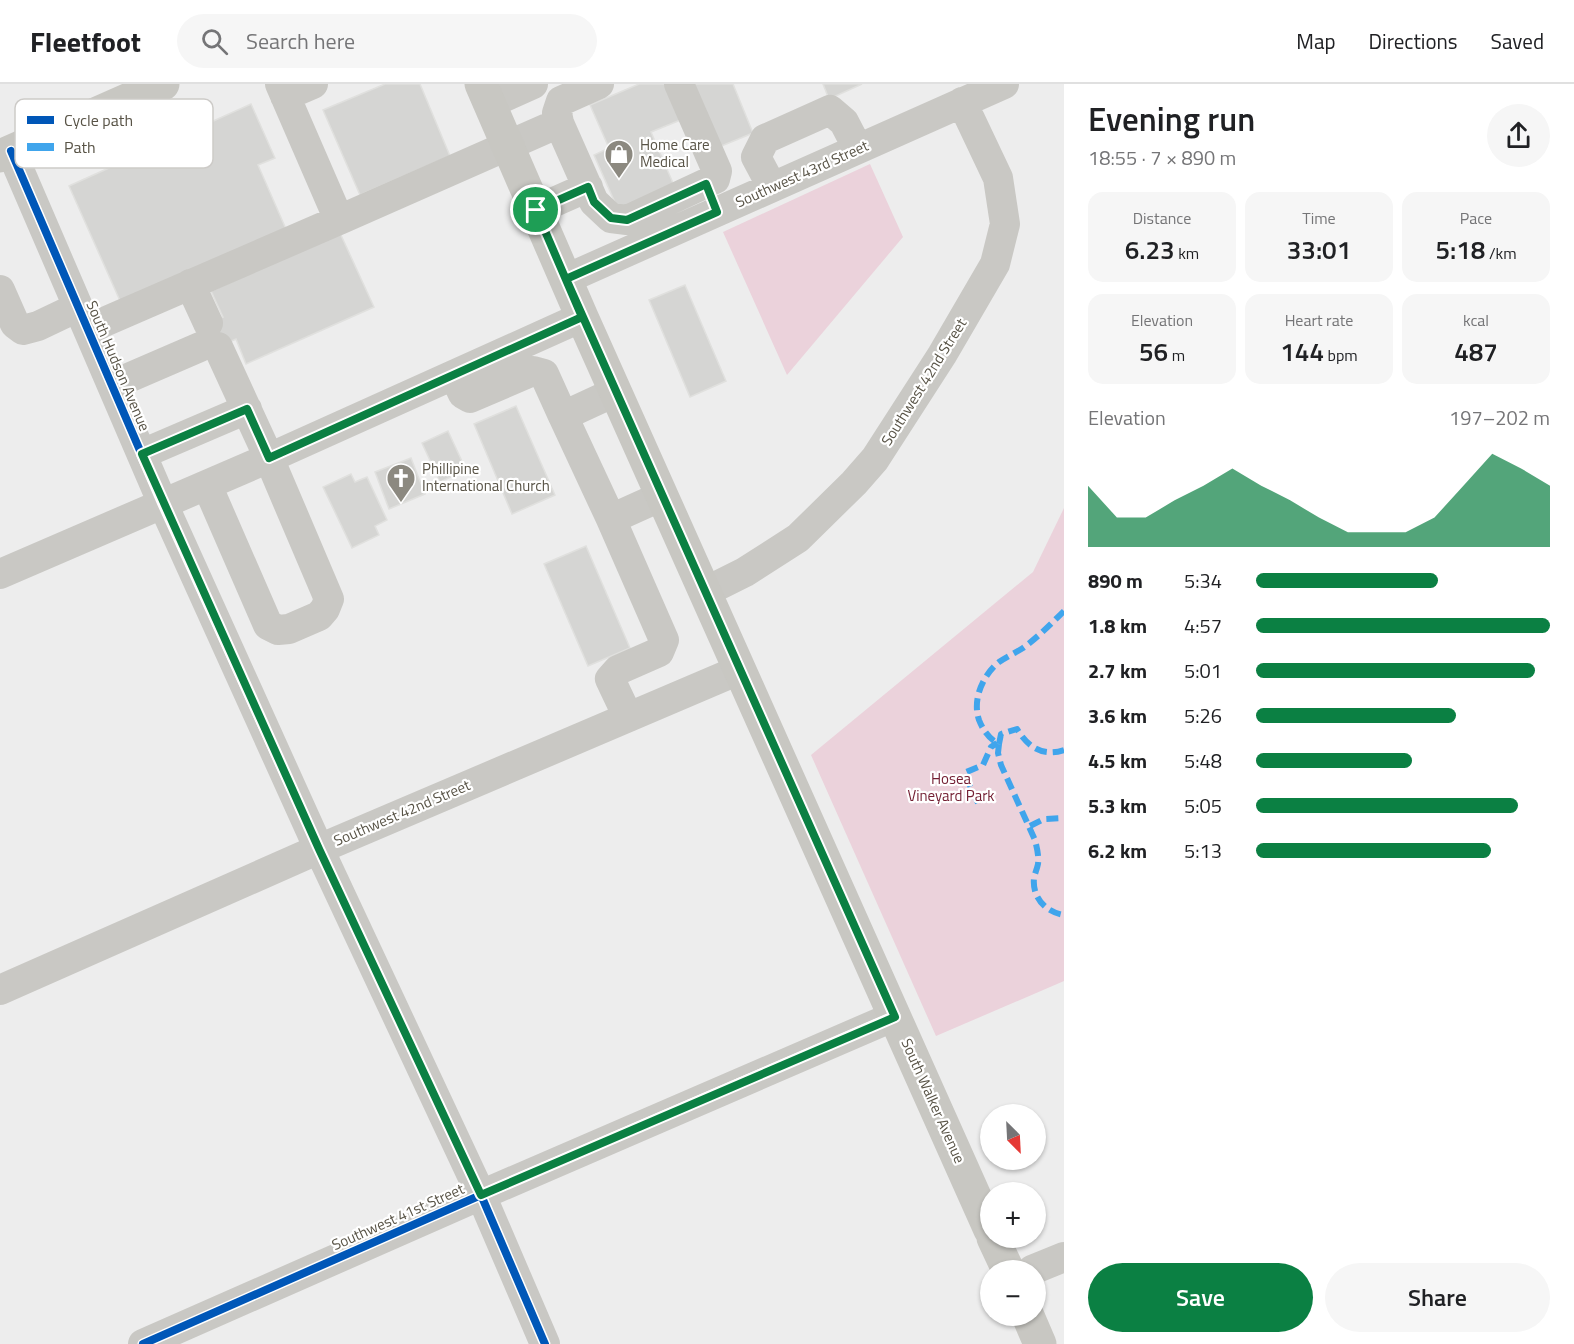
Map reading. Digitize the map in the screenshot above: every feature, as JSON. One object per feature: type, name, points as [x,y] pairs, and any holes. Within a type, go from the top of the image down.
[{"type":"main road","points":[[129,99],[163,84]]},
{"type":"main road","name":"South Walker Avenue","points":[[485,94],[615,392],[980,1208]]},
{"type":"main road","points":[[1032,1326],[1040,1344]]},
{"type":"street","points":[[313,84],[283,90],[339,220]]},
{"type":"street","points":[[485,94],[533,84]]},
{"type":"street","points":[[599,84],[561,101],[557,113],[559,123],[594,202],[611,218],[634,233],[715,179],[717,171],[679,84]]},
{"type":"street","name":"Southwest 43rd Street","points":[[566,279],[634,233],[717,212],[1004,84]]},
{"type":"street","name":"Southwest 42nd Street","points":[[705,592],[745,572],[798,538],[854,483],[875,459],[942,355],[995,264],[1005,224],[998,178],[962,102]]},
{"type":"street","points":[[772,187],[756,157],[765,139],[830,110],[844,122],[858,149]]},
{"type":"street","points":[[0,290],[15,324],[23,330],[83,318],[190,284],[559,123]]},
{"type":"street","name":"South Hudson Avenue","points":[[6,154],[83,318],[163,504],[319,849],[481,1195],[545,1344]]},
{"type":"street","points":[[706,184],[717,212]]},
{"type":"street","points":[[536,210],[588,187]]},
{"type":"street","points":[[190,284],[208,339],[247,409],[329,599],[319,616],[289,629],[278,630],[268,625],[207,485]]},
{"type":"street","points":[[0,574],[269,458],[582,317]]},
{"type":"street","points":[[112,386],[208,339]]},
{"type":"street","points":[[454,375],[463,394],[470,398],[533,371],[544,374],[664,640],[659,652],[618,670],[610,679],[628,717]]},
{"type":"street","points":[[563,416],[615,392]]},
{"type":"street","points":[[142,454],[247,409]]},
{"type":"street","points":[[611,519],[662,496]]},
{"type":"street","name":"Southwest 42nd Street","points":[[0,990],[319,849],[739,670]]},
{"type":"street","name":"Southwest 41st Street","points":[[143,1344],[481,1195],[895,1017]]},
{"type":"street","points":[[1046,1264],[1064,1257]]},
{"type":"green space","points":[[870,164],[903,237],[787,375],[723,232]]},
{"type":"green space","name":"Hosea Vineyard Park","points":[[1064,508],[1064,981],[936,1036],[811,755],[1033,572]]},
{"type":"building","points":[[385,84],[420,84],[450,156],[360,195],[323,110]]},
{"type":"building","points":[[639,84],[668,84],[683,119],[651,132],[676,190],[620,214],[594,155],[609,148],[590,105]]},
{"type":"building","points":[[691,84],[733,84],[753,133],[719,147]]},
{"type":"building","points":[[823,84],[862,84],[829,99]]},
{"type":"building","points":[[251,104],[275,158],[258,165],[286,229],[121,303],[69,186],[109,168],[213,168],[213,121]]},
{"type":"building","points":[[340,233],[374,307],[246,364],[236,339],[205,353],[195,329],[223,317],[211,291]]},
{"type":"building","points":[[685,285],[726,381],[690,397],[649,300]]},
{"type":"building","points":[[516,406],[555,495],[512,514],[474,424]]},
{"type":"building","points":[[448,431],[466,470],[440,482],[422,443]]},
{"type":"building","points":[[411,458],[425,494],[389,509],[375,472]]},
{"type":"building","points":[[351,474],[355,482],[367,477],[387,520],[375,526],[379,535],[352,548],[323,487]]},
{"type":"building","points":[[586,546],[630,648],[588,666],[544,564]]},
{"type":"marked path","points":[[1064,611],[1029,644],[993,667],[980,688],[977,704],[982,727],[989,737],[999,744],[998,753],[1001,765],[1035,840],[1038,858],[1034,878],[1035,891],[1041,903],[1051,911],[1064,915]]},
{"type":"marked path","points":[[999,744],[1001,734],[1017,729],[1036,749],[1049,752],[1064,750]]},
{"type":"marked path","points":[[978,803],[964,773],[983,765],[991,747],[997,743]]},
{"type":"marked path","points":[[1030,826],[1044,819],[1064,818]]},
{"type":"cycle path","points":[[11,151],[15,160]]},
{"type":"cycle path","points":[[18,168],[163,504],[319,849],[481,1195],[545,1344]]},
{"type":"cycle path","points":[[143,1344],[895,1016]]},
{"type":"place","name":"Home Care Medical","points":[[619,180]]},
{"type":"place","name":"Phillipine International Church","points":[[401,504]]},
{"type":"route","points":[[706,184],[717,212],[566,279],[895,1017],[481,1195],[319,849],[142,454],[247,409],[269,458],[582,317],[536,210],[588,187],[594,202],[611,218],[627,220],[706,184]]}]
